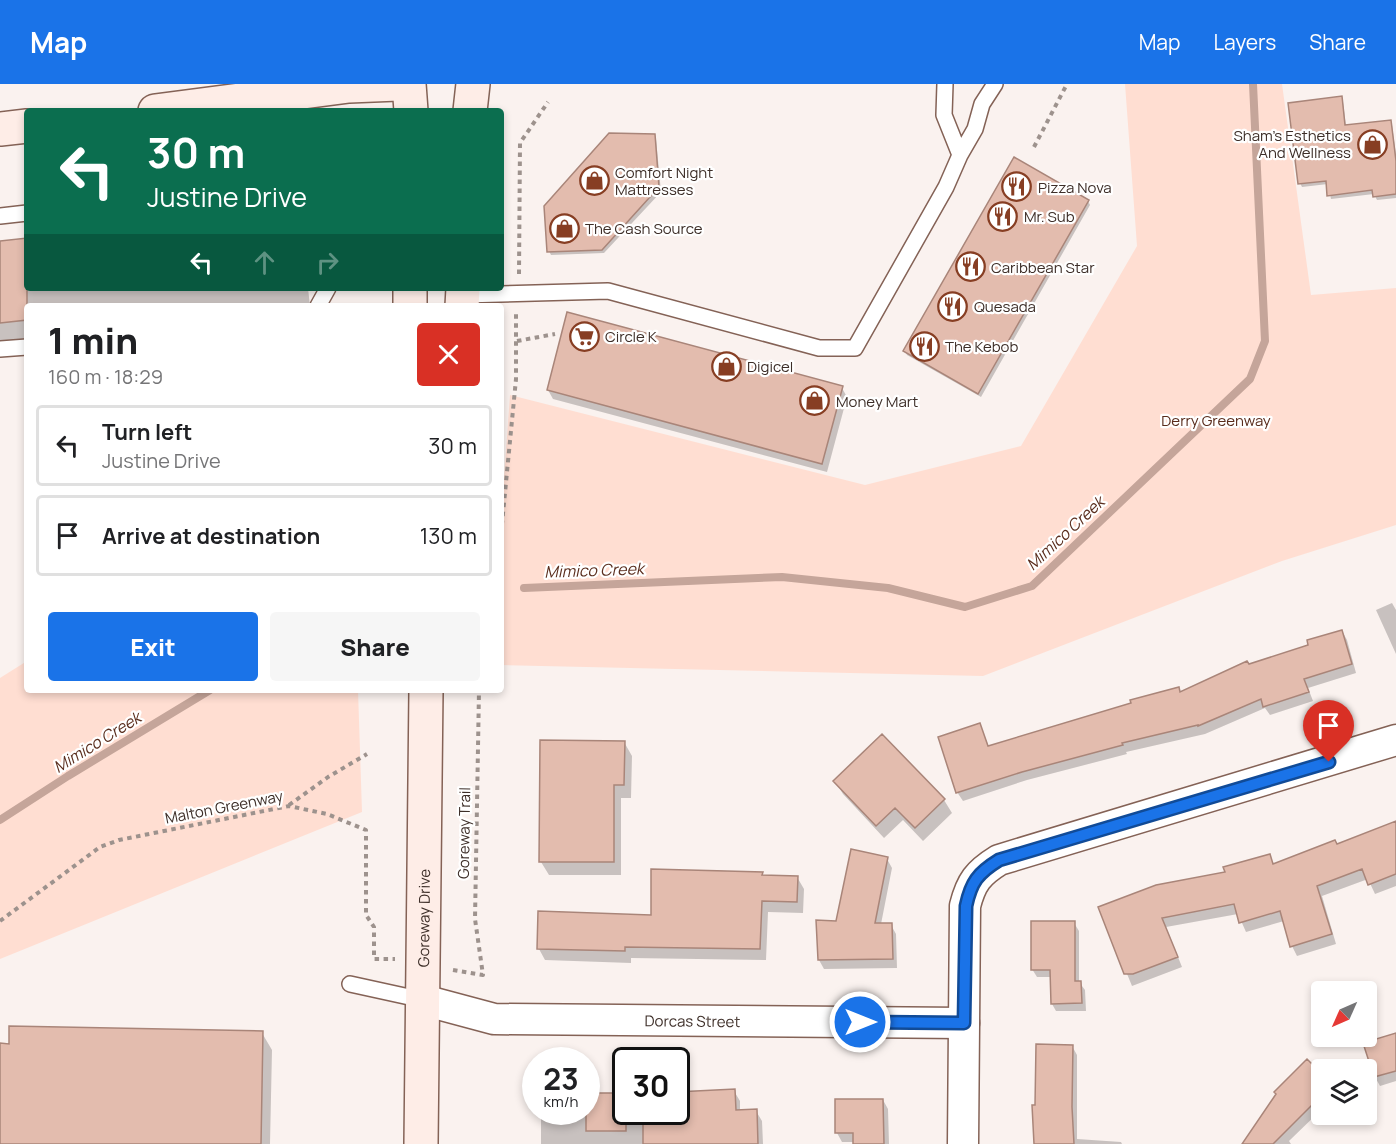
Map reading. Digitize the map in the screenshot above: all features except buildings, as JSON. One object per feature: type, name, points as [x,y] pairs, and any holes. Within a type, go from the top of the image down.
[{"type":"main road","points":[[178,108],[350,86],[398,84]]},
{"type":"main road","points":[[409,84],[411,108]]},
{"type":"main road","points":[[470,108],[473,84]]},
{"type":"main road","points":[[0,129],[24,126]]},
{"type":"main road","name":"Goreway Drive","points":[[421,1144],[426,693]]},
{"type":"street","points":[[963,1144],[966,906],[970,887],[983,870],[999,860],[1396,740]]},
{"type":"street","name":"Dorcas Street","points":[[423,1000],[494,1019],[964,1023]]},
{"type":"lane","points":[[945,84],[944,115],[960,155]]},
{"type":"lane","points":[[462,296],[608,291],[819,348],[855,348],[946,187],[975,129],[982,104],[995,84]]},
{"type":"lane","points":[[0,216],[24,213]]},
{"type":"lane","points":[[0,349],[24,347]]},
{"type":"lane","points":[[350,984],[423,1000]]},
{"type":"path","points":[[1034,147],[1067,84]]},
{"type":"path","points":[[519,279],[520,142],[548,102]]},
{"type":"path","points":[[504,503],[516,379],[516,318]]},
{"type":"path","points":[[517,341],[555,334]]},
{"type":"path","name":"Goreway Trail","points":[[470,973],[483,975],[475,919],[479,693]]},
{"type":"path","points":[[289,806],[328,777],[367,754]]},
{"type":"path","name":"Malton Greenway","points":[[0,921],[100,847],[119,840],[289,806],[327,814],[366,830],[366,915],[374,927],[374,959],[387,958]]},
{"type":"green space","name":"Derry Greenway","points":[[1125,84],[1282,84],[1311,295],[1396,288],[1396,525],[1282,561],[983,676],[504,665],[504,478],[510,395],[865,485],[1021,446],[1137,246]]},
{"type":"green space","points":[[24,663],[24,693],[358,693],[362,812],[0,959],[0,678]]},
{"type":"waterway","name":"Mimico Creek","points":[[524,588],[782,577],[888,588],[965,607],[1032,586],[1250,379],[1265,341],[1253,84]]},
{"type":"waterway","name":"Mimico Creek","points":[[0,820],[205,693]]},
{"type":"place","name":"Sham’s Esthetics And Wellness","points":[[1372,144]]},
{"type":"place","name":"Comfort Night Mattresses","points":[[594,181]]},
{"type":"place","name":"Pizza Nova","points":[[1017,187]]},
{"type":"place","name":"Mr. Sub","points":[[1003,216]]},
{"type":"place","name":"The Cash Source","points":[[564,228]]},
{"type":"place","name":"Caribbean Star","points":[[970,267]]},
{"type":"place","name":"Quesada","points":[[953,306]]},
{"type":"place","name":"Circle K","points":[[584,336]]},
{"type":"place","name":"The Kebob","points":[[924,346]]},
{"type":"place","name":"Digicel","points":[[726,366]]},
{"type":"place","name":"Money Mart","points":[[815,401]]},
{"type":"route","points":[[860,1022],[964,1023],[966,906],[970,887],[983,870],[999,860],[1329,762]]}]
